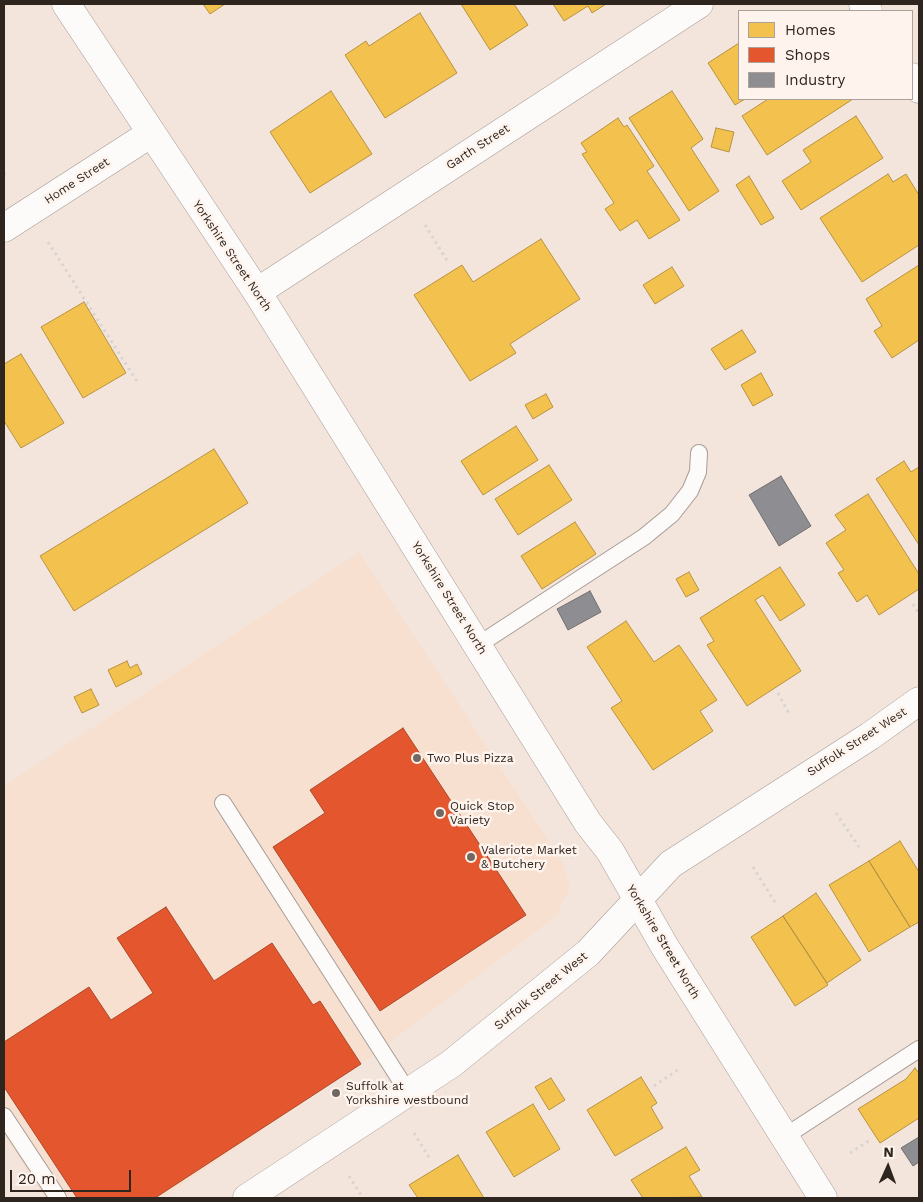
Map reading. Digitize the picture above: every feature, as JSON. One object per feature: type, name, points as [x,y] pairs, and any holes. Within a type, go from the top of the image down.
[{"type":"street","name":"Yorkshire Street North","points":[[66,4],[150,134],[257,292],[588,823],[610,851],[638,900],[823,1198]]},
{"type":"street","name":"Garth Street","points":[[257,292],[699,4]]},
{"type":"street","name":"Home Street","points":[[4,228],[150,134]]},
{"type":"street","name":"Suffolk Street West","points":[[247,1198],[451,1064],[588,953],[671,864],[870,736],[919,701]]},
{"type":"lane","points":[[478,645],[644,537],[672,514],[690,490],[698,472],[699,453]]},
{"type":"lane","points":[[222,803],[408,1092]]},
{"type":"lane","points":[[784,1137],[919,1049]]},
{"type":"lane","points":[[4,1116],[58,1198]]},
{"type":"path","points":[[4,173],[7,179]]},
{"type":"path","points":[[29,212],[138,383]]},
{"type":"path","points":[[422,221],[448,262]]},
{"type":"path","points":[[913,604],[919,614]]},
{"type":"path","points":[[778,693],[789,714]]},
{"type":"path","points":[[836,813],[859,847]]},
{"type":"path","points":[[753,867],[776,904]]},
{"type":"path","points":[[654,1086],[679,1069]]},
{"type":"path","points":[[414,1133],[430,1159]]},
{"type":"path","points":[[850,1153],[870,1140]]},
{"type":"path","points":[[349,1176],[363,1198]]},
{"type":"shaded area","points":[[359,552],[563,863],[570,888],[556,916],[371,1057],[162,1198],[45,1198],[4,1135],[4,786]]},
{"type":"building: Homes","points":[[203,4],[225,4],[210,14]]},
{"type":"building: Homes","points":[[461,4],[514,4],[528,25],[490,50]]},
{"type":"building: Homes","points":[[553,4],[606,4],[592,13],[588,6],[564,21]]},
{"type":"building: Homes","points":[[420,13],[457,73],[385,118],[345,55],[366,41],[369,46]]},
{"type":"building: Homes","points":[[738,44],[738,100],[743,100],[735,105],[708,63]]},
{"type":"building: Homes","points":[[331,91],[372,154],[310,193],[270,132]]},
{"type":"building: Homes","points":[[672,91],[703,139],[691,148],[719,191],[689,211],[629,118]]},
{"type":"building: Homes","points":[[766,100],[851,100],[767,155],[742,116]]},
{"type":"building: Homes","points":[[856,116],[883,158],[801,210],[782,181],[811,162],[803,150]]},
{"type":"building: Homes","points":[[618,118],[624,127],[627,125],[654,166],[647,171],[680,220],[649,239],[637,220],[620,231],[605,209],[614,203],[582,154],[587,152],[581,143]]},
{"type":"building: Homes","points":[[716,128],[734,132],[729,152],[711,147]]},
{"type":"building: Homes","points":[[888,174],[893,182],[906,174],[919,195],[919,245],[862,282],[820,218]]},
{"type":"building: Homes","points":[[749,176],[774,218],[761,225],[736,185]]},
{"type":"building: Homes","points":[[541,239],[580,299],[510,344],[516,353],[470,381],[414,295],[462,265],[473,282]]},
{"type":"building: Homes","points":[[919,265],[919,340],[892,358],[874,331],[882,326],[866,299]]},
{"type":"building: Homes","points":[[672,267],[684,286],[655,304],[643,285]]},
{"type":"building: Homes","points":[[84,302],[126,373],[83,398],[41,327]]},
{"type":"building: Homes","points":[[742,330],[756,352],[725,370],[711,349]]},
{"type":"building: Homes","points":[[21,354],[64,423],[21,448],[4,421],[4,364]]},
{"type":"building: Homes","points":[[761,373],[773,395],[753,406],[741,385]]},
{"type":"building: Homes","points":[[546,394],[553,407],[533,419],[525,405]]},
{"type":"building: Homes","points":[[516,426],[538,460],[483,495],[461,461]]},
{"type":"building: Homes","points":[[214,449],[248,503],[74,611],[40,556]]},
{"type":"building: Homes","points":[[904,461],[911,472],[919,467],[919,545],[876,479]]},
{"type":"building: Homes","points":[[549,465],[572,500],[518,535],[495,499]]},
{"type":"building: Homes","points":[[868,494],[919,574],[919,589],[879,615],[867,595],[857,602],[838,573],[844,570],[826,543],[846,530],[835,515]]},
{"type":"building: Homes","points":[[575,522],[596,554],[542,589],[521,556]]},
{"type":"building: Homes","points":[[780,567],[805,605],[780,621],[763,595],[755,600],[801,671],[747,706],[707,645],[714,641],[700,618]]},
{"type":"building: Homes","points":[[689,572],[699,590],[686,597],[676,579]]},
{"type":"building: Homes","points":[[626,621],[654,662],[679,645],[717,700],[700,711],[713,731],[653,770],[611,708],[622,701],[587,647]]},
{"type":"building: Homes","points":[[127,661],[130,668],[137,664],[142,674],[116,687],[108,670]]},
{"type":"building: Homes","points":[[91,689],[99,705],[82,713],[74,697]]},
{"type":"building: Homes","points":[[900,841],[919,872],[919,922],[910,927],[869,861]]},
{"type":"building: Homes","points":[[869,861],[910,927],[869,952],[829,885]]},
{"type":"building: Homes","points":[[816,893],[861,960],[827,983],[783,916]]},
{"type":"building: Homes","points":[[783,916],[828,985],[795,1006],[751,937]]},
{"type":"building: Homes","points":[[915,1068],[919,1073],[919,1118],[880,1143],[858,1109],[906,1079]]},
{"type":"building: Homes","points":[[641,1077],[657,1103],[651,1107],[663,1128],[615,1156],[587,1110]]},
{"type":"building: Homes","points":[[551,1078],[565,1100],[549,1110],[535,1087]]},
{"type":"building: Homes","points":[[533,1104],[560,1149],[514,1177],[486,1132]]},
{"type":"building: Homes","points":[[686,1147],[700,1170],[689,1176],[702,1197],[643,1198],[631,1180]]},
{"type":"building: Homes","points":[[458,1155],[484,1198],[418,1198],[409,1185]]},
{"type":"building: Shops","points":[[403,728],[526,915],[380,1011],[273,847],[325,813],[310,790]]},
{"type":"building: Shops","points":[[166,907],[214,981],[272,943],[313,1005],[320,1001],[361,1064],[155,1198],[77,1198],[4,1087],[4,1042],[89,987],[111,1020],[153,993],[117,938]]},
{"type":"building: Industry","points":[[781,476],[811,526],[779,546],[749,495]]},
{"type":"building: Industry","points":[[590,591],[601,612],[568,630],[557,609]]},
{"type":"building: Industry","points":[[919,1137],[919,1162],[913,1166],[901,1148]]},
{"type":"place","name":"Two Plus Pizza","points":[[417,758]]},
{"type":"place","name":"Quick Stop Variety","points":[[440,813]]},
{"type":"place","name":"Valeriote Market & Butchery","points":[[471,857]]},
{"type":"place","name":"Suffolk at Yorkshire westbound","points":[[336,1093]]}]
